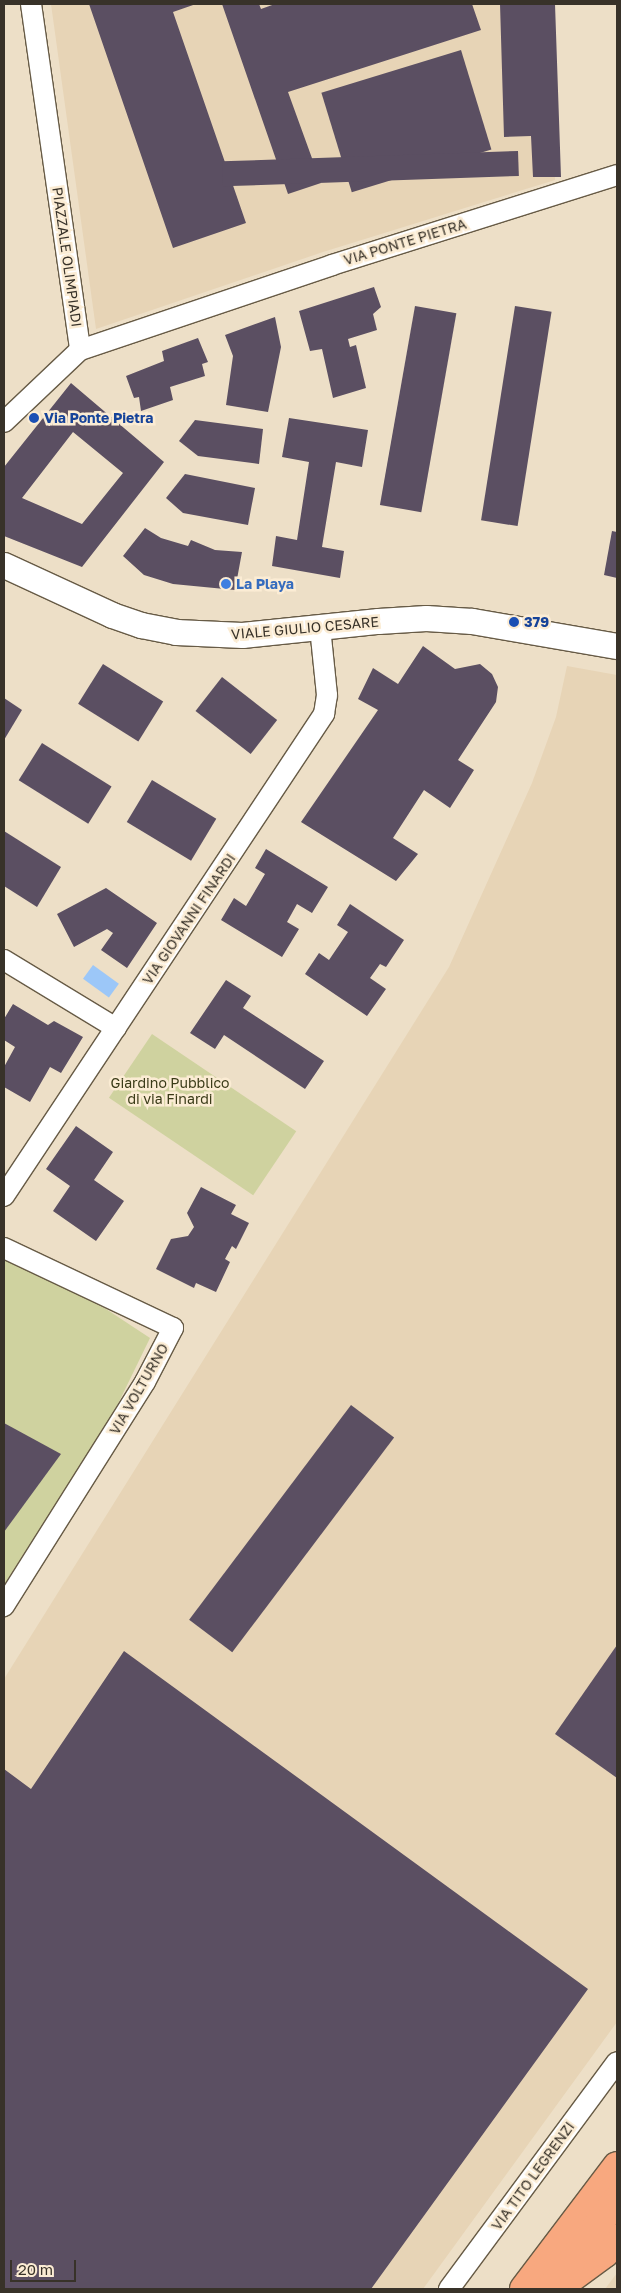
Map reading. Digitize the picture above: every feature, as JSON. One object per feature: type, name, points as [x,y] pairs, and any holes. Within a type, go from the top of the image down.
[{"type":"highway","points":[[524,2289],[617,2166]]},
{"type":"highway","points":[[550,2289],[617,2199]]},
{"type":"highway","points":[[556,2289],[605,2253],[617,2238]]},
{"type":"street","name":"PIAZZALE OLIMPIADI","points":[[31,4],[80,350]]},
{"type":"street","name":"VIA PONTE PIETRA","points":[[80,350],[332,265],[617,175]]},
{"type":"street","points":[[4,422],[80,350]]},
{"type":"street","name":"VIALE GIULIO CESARE","points":[[4,565],[112,615],[142,625],[176,632],[233,635],[426,618],[472,621],[617,646]]},
{"type":"street","name":"VIA GIOVANNI FINARDI","points":[[4,1196],[324,714],[327,695],[320,627]]},
{"type":"street","points":[[4,960],[116,1028]]},
{"type":"street","name":"VIA VOLTURNO","points":[[4,1248],[172,1328],[145,1382],[4,1606]]},
{"type":"street","name":"VIA TITO LEGRENZI","points":[[450,2289],[617,2062]]},
{"type":"shaded area","points":[[51,4],[552,4],[555,180],[323,252],[96,329]]},
{"type":"shaded area","points":[[567,666],[617,675],[617,2022],[423,2289],[4,2289],[4,1679],[449,967],[532,783],[556,717]]},
{"type":"shaded area","points":[[617,2273],[617,2289],[605,2289]]},
{"type":"green space","name":"Giardino Pubblico di via Finardi","points":[[152,1034],[296,1131],[253,1195],[109,1098]]},
{"type":"green space","points":[[4,1257],[106,1309],[150,1338],[115,1410],[4,1585]]},
{"type":"water","points":[[93,965],[119,984],[109,998],[83,979]]},
{"type":"building","points":[[89,4],[196,4],[173,12],[246,223],[173,248]]},
{"type":"building","points":[[222,4],[259,4],[261,9],[275,4],[472,4],[481,30],[288,92],[321,183],[288,194]]},
{"type":"building","points":[[500,4],[555,4],[561,177],[533,177],[531,136],[504,137]]},
{"type":"building","points":[[461,50],[491,149],[352,192],[321,93]]},
{"type":"building","points":[[518,151],[519,176],[223,186],[222,161]]},
{"type":"building","points":[[374,287],[381,307],[373,314],[377,330],[348,339],[350,347],[356,345],[366,388],[333,398],[322,349],[310,351],[299,311]]},
{"type":"building","points":[[415,306],[456,313],[421,512],[380,505]]},
{"type":"building","points":[[515,306],[552,312],[518,526],[481,520]]},
{"type":"building","points":[[275,317],[281,347],[268,412],[226,405],[233,356],[225,335]]},
{"type":"building","points":[[198,338],[208,362],[202,364],[205,376],[170,387],[173,400],[141,411],[139,397],[134,398],[126,376],[164,361],[162,351]]},
{"type":"building","points":[[71,383],[164,462],[82,567],[4,536],[4,467]],"holes":[[[73,432],[123,473],[82,524],[22,498]]]},
{"type":"building","points":[[289,418],[368,430],[362,467],[336,462],[322,547],[344,551],[340,578],[272,566],[276,536],[297,540],[309,462],[282,457]]},
{"type":"building","points":[[195,420],[263,429],[259,464],[198,456],[179,441]]},
{"type":"building","points":[[185,474],[255,488],[248,525],[183,513],[166,498]]},
{"type":"building","points":[[145,528],[161,538],[188,546],[191,540],[215,550],[242,552],[235,590],[173,584],[144,575],[123,556]]},
{"type":"building","points":[[612,531],[617,532],[617,578],[604,575]]},
{"type":"building","points":[[423,646],[455,669],[480,664],[492,674],[498,687],[496,702],[458,760],[474,770],[450,808],[424,790],[393,838],[418,854],[396,881],[301,822],[378,710],[358,699],[373,668],[398,684]]},
{"type":"building","points":[[103,664],[163,702],[138,741],[78,704]]},
{"type":"building","points":[[222,677],[277,720],[251,754],[196,711]]},
{"type":"building","points":[[4,698],[22,710],[4,740]]},
{"type":"building","points":[[42,743],[112,786],[88,824],[19,780]]},
{"type":"building","points":[[152,780],[216,819],[191,861],[127,822]]},
{"type":"building","points":[[4,831],[61,867],[37,907],[4,886]]},
{"type":"building","points":[[266,849],[328,887],[312,913],[297,904],[287,922],[299,929],[282,957],[221,920],[234,898],[246,906],[265,874],[255,868]]},
{"type":"building","points":[[106,888],[157,923],[127,968],[101,950],[113,933],[107,929],[74,947],[57,914]]},
{"type":"building","points":[[350,904],[404,940],[386,967],[380,964],[370,978],[386,989],[367,1016],[305,974],[319,953],[329,960],[348,932],[337,925]]},
{"type":"building","points":[[226,980],[251,996],[243,1008],[324,1061],[305,1089],[224,1035],[215,1049],[190,1033]]},
{"type":"building","points":[[13,1004],[48,1025],[54,1021],[83,1037],[61,1073],[50,1067],[30,1102],[4,1087],[4,1067],[15,1047],[4,1040],[4,1019]]},
{"type":"building","points":[[76,1126],[113,1152],[94,1180],[124,1201],[96,1241],[53,1211],[70,1186],[46,1169]]},
{"type":"building","points":[[201,1187],[236,1205],[231,1214],[249,1223],[236,1249],[232,1246],[225,1259],[230,1262],[216,1292],[196,1283],[194,1288],[156,1269],[171,1239],[188,1236],[194,1227],[187,1213]]},
{"type":"building","points":[[351,1405],[394,1437],[232,1652],[189,1620]]},
{"type":"building","points":[[4,1423],[61,1454],[4,1532]]},
{"type":"building","points":[[617,1645],[617,1778],[555,1734]]},
{"type":"building","points":[[124,1651],[588,1989],[371,2289],[4,2289],[4,1769],[31,1789]]},
{"type":"place","name":"Via Ponte Pietra","points":[[34,418]]},
{"type":"place","name":"La Playa","points":[[226,584]]},
{"type":"place","name":"379","points":[[514,622]]}]
